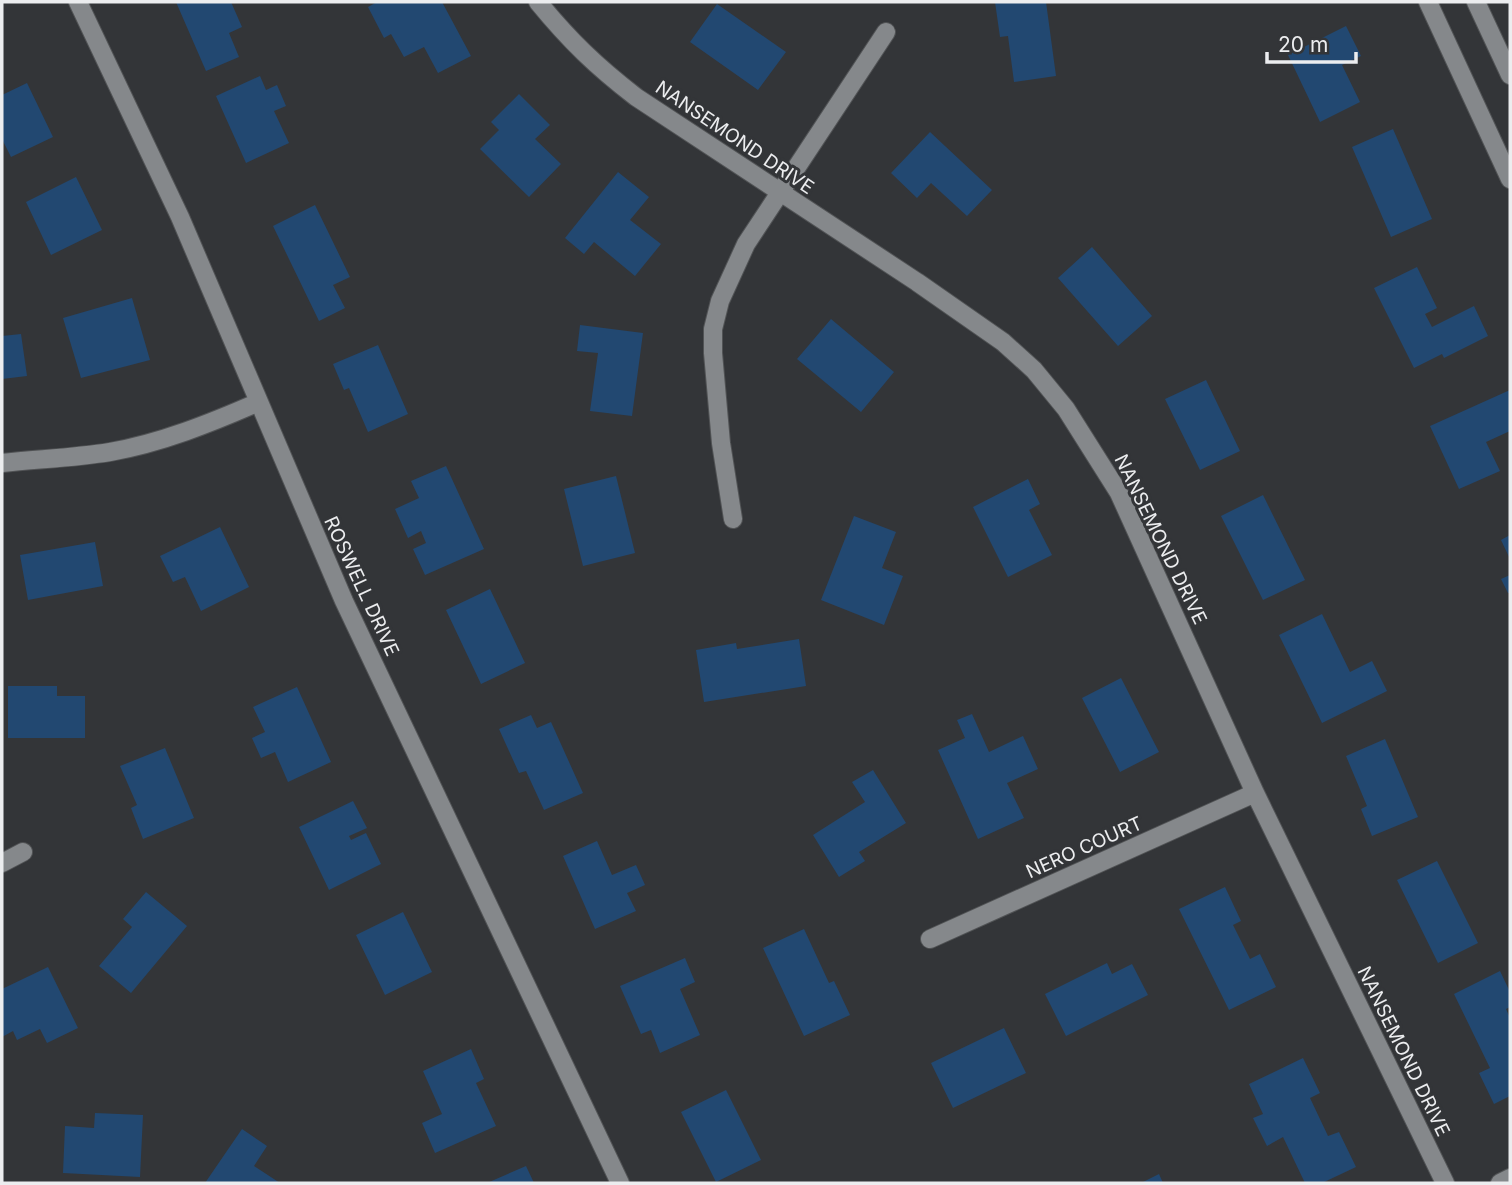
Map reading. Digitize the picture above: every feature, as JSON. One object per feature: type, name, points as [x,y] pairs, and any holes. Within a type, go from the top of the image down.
[{"type":"street","name":"ROSWELL DRIVE","points":[[78,2],[185,229],[344,601],[620,1183]]},
{"type":"street","name":"NANSEMOND DRIVE","points":[[538,2],[562,32],[596,66],[636,97],[917,282],[1003,342],[1034,370],[1066,409],[1119,493],[1255,793],[1445,1183]]},
{"type":"street","points":[[1427,2],[1510,178]]},
{"type":"street","points":[[1476,2],[1510,75]]},
{"type":"street","points":[[733,519],[721,443],[713,353],[713,329],[720,301],[746,244],[886,32]]},
{"type":"street","points":[[2,463],[109,452],[150,443],[220,419],[259,402]]},
{"type":"street","name":"NERO COURT","points":[[930,939],[1255,793]]},
{"type":"street","points":[[2,863],[23,852]]},
{"type":"street","points":[[1500,1183],[1510,1178]]},
{"type":"building","points":[[176,2],[231,2],[242,27],[229,33],[239,57],[206,71]]},
{"type":"building","points":[[377,2],[442,2],[471,56],[438,73],[424,47],[404,57],[391,34],[384,38],[368,7]]},
{"type":"building","points":[[995,2],[1046,2],[1056,76],[1014,82],[1008,36],[1000,37]]},
{"type":"building","points":[[717,4],[786,52],[758,90],[690,42]]},
{"type":"building","points":[[1346,26],[1361,56],[1342,65],[1360,102],[1320,122],[1288,55]]},
{"type":"building","points":[[260,76],[266,90],[277,85],[286,106],[274,111],[289,143],[246,163],[216,96]]},
{"type":"building","points":[[27,83],[53,137],[11,157],[2,139],[2,95]]},
{"type":"building","points":[[519,94],[550,125],[535,139],[561,164],[529,197],[480,149],[499,130],[491,122]]},
{"type":"building","points":[[1393,129],[1432,219],[1391,237],[1352,147]]},
{"type":"building","points":[[930,132],[992,190],[967,216],[931,183],[917,198],[891,173]]},
{"type":"building","points":[[618,172],[649,197],[630,220],[661,244],[635,276],[594,242],[584,254],[565,238]]},
{"type":"building","points":[[76,177],[102,230],[51,255],[26,202]]},
{"type":"building","points":[[315,205],[350,277],[333,285],[345,308],[319,321],[273,226]]},
{"type":"building","points":[[1092,247],[1152,316],[1118,346],[1058,278]]},
{"type":"building","points":[[1417,267],[1437,308],[1425,314],[1432,327],[1474,306],[1488,336],[1444,358],[1442,354],[1414,368],[1374,288]]},
{"type":"building","points":[[132,298],[150,360],[81,378],[63,318]]},
{"type":"building","points":[[831,319],[894,372],[861,412],[797,359]]},
{"type":"building","points":[[580,325],[643,333],[632,416],[590,411],[598,353],[577,351]]},
{"type":"building","points":[[21,334],[27,376],[2,379],[2,336]]},
{"type":"building","points":[[378,345],[408,414],[368,432],[349,388],[344,390],[333,364]]},
{"type":"building","points":[[1206,380],[1240,451],[1200,470],[1165,399]]},
{"type":"building","points":[[1510,390],[1510,431],[1486,442],[1500,471],[1459,489],[1430,426]]},
{"type":"building","points":[[446,466],[484,549],[425,575],[413,549],[426,543],[421,531],[408,538],[395,509],[419,498],[411,481]]},
{"type":"building","points":[[616,476],[635,553],[583,566],[564,489]]},
{"type":"building","points":[[1028,479],[1040,504],[1029,510],[1052,555],[1008,577],[973,507]]},
{"type":"building","points":[[1263,495],[1305,580],[1263,600],[1221,516]]},
{"type":"building","points":[[854,516],[896,532],[882,568],[903,576],[884,625],[821,600]]},
{"type":"building","points":[[220,527],[249,587],[201,611],[185,577],[173,582],[160,556]]},
{"type":"building","points":[[1510,535],[1510,559],[1501,540]]},
{"type":"building","points":[[95,542],[103,586],[28,600],[20,555]]},
{"type":"building","points":[[1510,575],[1510,593],[1508,593],[1501,579]]},
{"type":"building","points":[[490,589],[525,663],[481,684],[446,610]]},
{"type":"building","points":[[1322,614],[1350,672],[1372,661],[1387,691],[1322,723],[1279,635]]},
{"type":"building","points":[[799,639],[806,686],[704,702],[696,650],[736,643],[737,649]]},
{"type":"building","points":[[1121,678],[1159,752],[1120,772],[1082,698]]},
{"type":"building","points":[[8,686],[57,686],[57,696],[85,696],[85,738],[8,738]]},
{"type":"building","points":[[297,687],[331,762],[288,782],[275,752],[261,758],[252,738],[265,732],[253,707]]},
{"type":"building","points":[[972,714],[989,752],[1023,736],[1038,769],[1007,783],[1024,818],[978,839],[938,750],[965,738],[957,720]]},
{"type":"building","points":[[531,715],[537,728],[551,722],[583,793],[544,810],[526,771],[519,773],[499,729]]},
{"type":"building","points":[[1385,739],[1418,817],[1372,836],[1361,809],[1367,806],[1346,756]]},
{"type":"building","points":[[165,748],[194,818],[143,839],[131,808],[137,805],[120,766]]},
{"type":"building","points":[[873,770],[906,823],[859,852],[865,861],[839,877],[813,835],[865,802],[852,782]]},
{"type":"building","points":[[353,801],[367,828],[349,836],[351,840],[366,833],[381,864],[329,890],[299,827]]},
{"type":"building","points":[[597,841],[612,875],[636,865],[645,885],[627,893],[636,911],[595,929],[563,856]]},
{"type":"building","points":[[1437,861],[1478,943],[1438,963],[1397,880]]},
{"type":"building","points":[[1225,887],[1241,921],[1233,925],[1250,959],[1260,954],[1276,987],[1229,1010],[1179,909]]},
{"type":"building","points":[[146,892],[187,926],[131,993],[99,966],[132,927],[123,919]]},
{"type":"building","points":[[403,912],[432,972],[385,995],[356,935]]},
{"type":"building","points":[[804,929],[829,983],[834,981],[850,1015],[804,1036],[763,948]]},
{"type":"building","points":[[685,958],[695,982],[680,989],[700,1035],[660,1053],[651,1030],[641,1034],[620,986]]},
{"type":"building","points":[[1107,963],[1112,974],[1132,964],[1148,995],[1066,1036],[1045,994]]},
{"type":"building","points":[[48,967],[78,1028],[47,1043],[40,1029],[17,1040],[13,1031],[2,1037],[2,989]]},
{"type":"building","points":[[1500,971],[1510,992],[1510,1007],[1506,1009],[1510,1018],[1510,1096],[1494,1104],[1479,1073],[1490,1068],[1454,994]]},
{"type":"building","points":[[1004,1028],[1026,1073],[953,1108],[931,1063]]},
{"type":"building","points":[[471,1049],[484,1079],[476,1083],[496,1126],[435,1153],[422,1123],[442,1114],[423,1071]]},
{"type":"building","points":[[1303,1058],[1320,1093],[1310,1098],[1328,1136],[1339,1132],[1356,1167],[1322,1183],[1305,1183],[1283,1137],[1267,1146],[1253,1118],[1263,1114],[1249,1084]]},
{"type":"building","points":[[726,1090],[761,1160],[716,1182],[681,1112]]},
{"type":"building","points":[[95,1113],[143,1115],[140,1177],[63,1173],[65,1126],[94,1128]]},
{"type":"building","points":[[242,1129],[267,1146],[254,1166],[280,1183],[205,1183]]},
{"type":"building","points":[[526,1166],[534,1183],[487,1183]]},
{"type":"building","points":[[1159,1174],[1163,1183],[1141,1183]]}]
